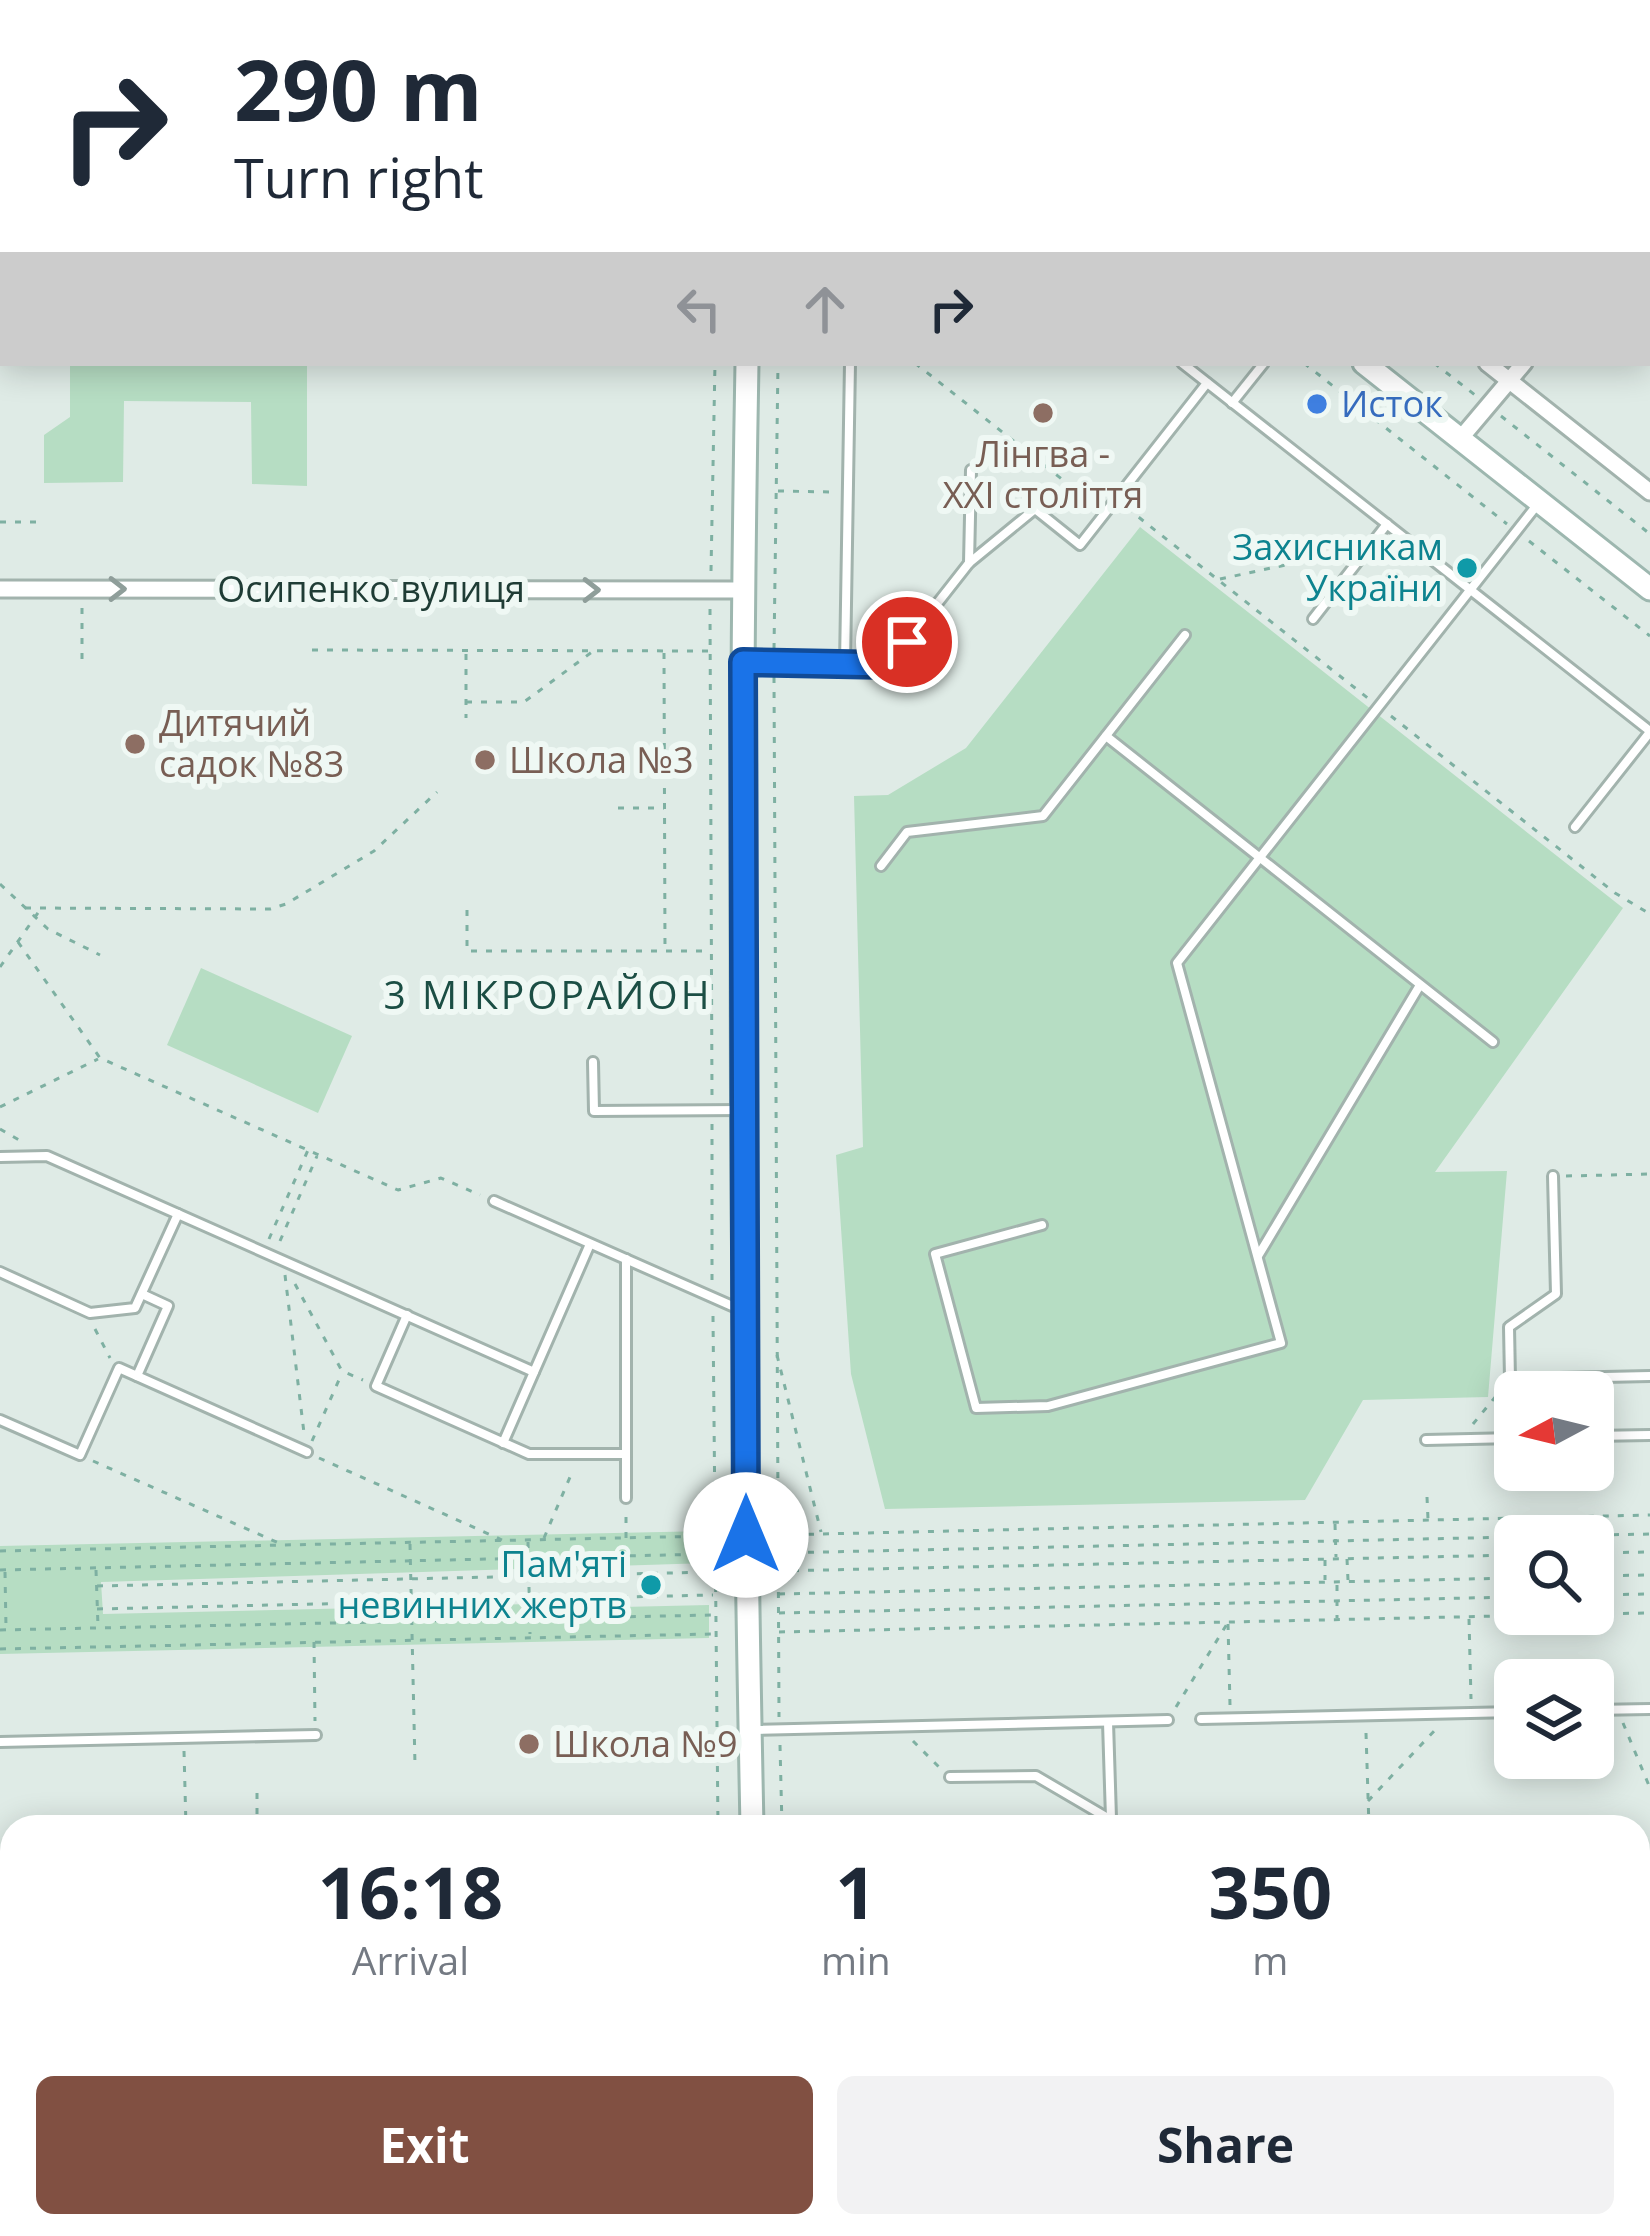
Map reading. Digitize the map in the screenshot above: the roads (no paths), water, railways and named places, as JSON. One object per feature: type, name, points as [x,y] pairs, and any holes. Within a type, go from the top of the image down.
[{"type":"street","points":[[747,366],[742,590],[752,1815]]},
{"type":"street","points":[[1368,366],[1650,589]]},
{"type":"street","points":[[1491,366],[1650,492]]},
{"type":"street","points":[[1460,439],[1522,366]]},
{"type":"street","name":"Осипенко вулиця","points":[[0,589],[742,590]]},
{"type":"lane","points":[[845,664],[850,366]]},
{"type":"lane","points":[[1186,366],[1650,732],[1575,827]]},
{"type":"lane","points":[[1232,403],[1262,366]]},
{"type":"lane","points":[[743,662],[889,665],[969,563],[1035,509],[1080,545],[1207,383]]},
{"type":"lane","points":[[969,563],[971,470]]},
{"type":"lane","points":[[1042,1225],[934,1254],[976,1408],[1048,1406],[1281,1342],[1177,963],[1539,502]]},
{"type":"lane","points":[[1313,620],[1387,524]]},
{"type":"lane","points":[[881,866],[907,832],[1043,816],[1185,635]]},
{"type":"lane","points":[[1106,736],[1493,1042]]},
{"type":"lane","points":[[1258,1258],[1420,985]]},
{"type":"lane","points":[[593,1062],[594,1111],[744,1111]]},
{"type":"lane","points":[[0,1157],[47,1156],[534,1372]]},
{"type":"lane","points":[[1552,1176],[1556,1294],[1509,1327],[1510,1379],[1650,1376]]},
{"type":"lane","points":[[494,1201],[745,1312]]},
{"type":"lane","points":[[0,1272],[90,1313],[135,1308],[178,1214]]},
{"type":"lane","points":[[503,1443],[590,1244]]},
{"type":"lane","points":[[626,1259],[626,1498]]},
{"type":"lane","points":[[136,1376],[168,1306],[142,1293]]},
{"type":"lane","points":[[407,1316],[376,1386],[530,1454],[626,1454]]},
{"type":"lane","points":[[0,1420],[80,1455],[119,1368],[307,1452]]},
{"type":"lane","points":[[1614,1436],[1650,1435]]},
{"type":"lane","points":[[1426,1440],[1494,1438]]},
{"type":"lane","points":[[1614,1710],[1650,1709]]},
{"type":"lane","points":[[1201,1719],[1494,1712]]},
{"type":"lane","points":[[750,1730],[1168,1720]]},
{"type":"lane","points":[[1108,1722],[1111,1815]]},
{"type":"lane","points":[[0,1742],[316,1735]]},
{"type":"lane","points":[[950,1778],[1036,1776],[1102,1815]]},
{"type":"place","name":"Исток","points":[[1317,404]]},
{"type":"place","name":"Лінгва - XXI століття","points":[[1043,413]]},
{"type":"place","name":"Захисникам України","points":[[1467,568]]},
{"type":"place","name":"Дитячий садок №83","points":[[135,744]]},
{"type":"place","name":"Школа №3","points":[[485,760]]},
{"type":"place","name":"Пам'яті невинних жертв","points":[[651,1585]]},
{"type":"place","name":"Школа №9","points":[[529,1744]]},
{"type":"district","name":"3 МІКРОРАЙОН","points":[[548,995]]}]
